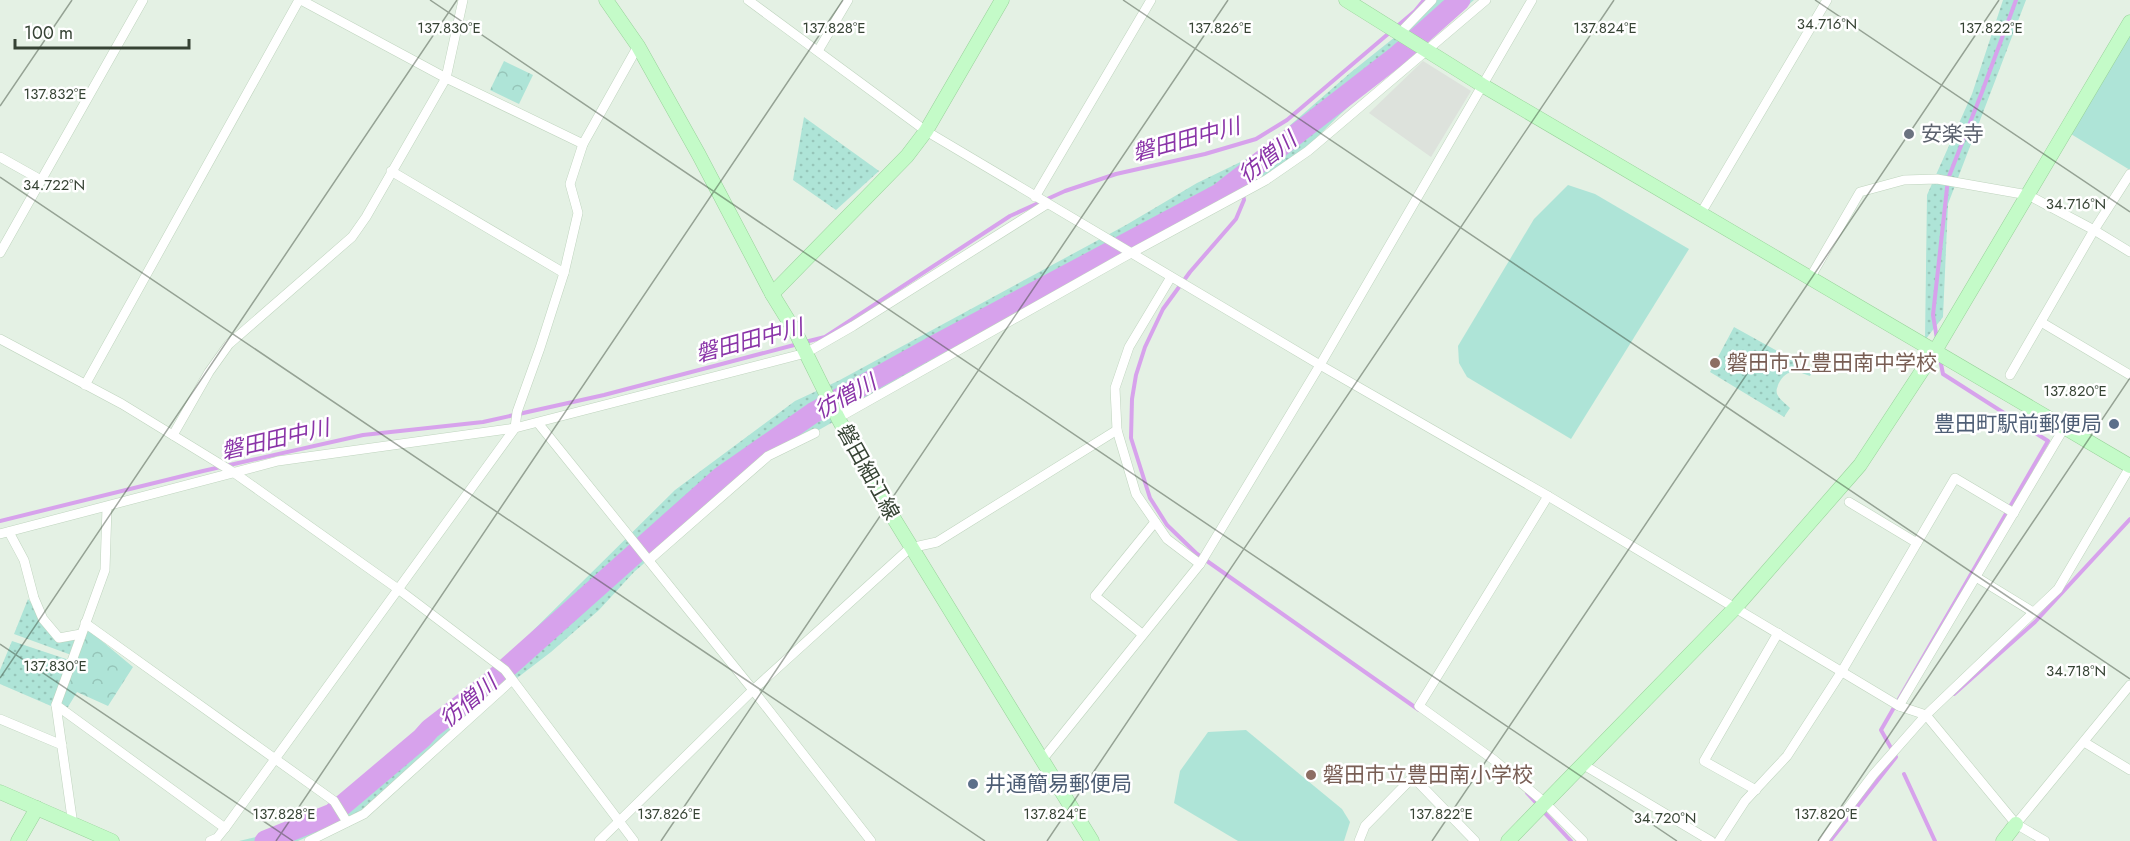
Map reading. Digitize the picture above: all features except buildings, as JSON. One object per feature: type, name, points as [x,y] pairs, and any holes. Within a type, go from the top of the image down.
[{"type":"street","points":[[0,253],[143,0]]},
{"type":"street","points":[[85,385],[300,0],[446,78],[583,144]]},
{"type":"street","points":[[173,435],[209,372],[230,344],[352,237],[366,218],[446,78],[463,0]]},
{"type":"street","name":"磐田細江線","points":[[606,0],[638,46],[699,155],[910,548],[948,604],[1092,841]]},
{"type":"street","points":[[748,0],[926,130],[1035,197],[1548,496],[1899,706],[1926,714],[2016,824],[2045,841]]},
{"type":"street","points":[[818,51],[848,0]]},
{"type":"street","points":[[772,294],[907,156],[926,130],[1002,0]]},
{"type":"street","points":[[1035,197],[1151,0]]},
{"type":"street","points":[[1346,0],[1482,85],[2130,467],[2058,589],[1926,714],[1873,775],[1823,841]]},
{"type":"street","points":[[1400,33],[1432,0]]},
{"type":"street","points":[[838,417],[1266,180],[1308,151],[1486,0]]},
{"type":"street","points":[[1042,760],[1200,564],[1320,365],[1532,0]]},
{"type":"street","points":[[1701,213],[1827,0]]},
{"type":"street","points":[[1508,841],[1736,607],[1860,465],[1935,351],[2130,22]]},
{"type":"street","points":[[210,841],[217,838],[225,828],[515,429],[517,412],[564,273],[578,213],[570,184],[583,144],[638,46]]},
{"type":"street","points":[[0,157],[41,180]]},
{"type":"street","points":[[392,171],[564,273]]},
{"type":"street","points":[[2010,375],[2094,230],[2130,174]]},
{"type":"street","points":[[1810,278],[1860,192],[1904,180],[1937,179],[2028,195],[2130,252]]},
{"type":"street","points":[[81,634],[59,638],[43,619],[33,598],[24,560],[5,533],[278,461],[515,429],[806,353],[1047,204]]},
{"type":"street","points":[[1171,277],[1129,347],[1115,388],[1118,430],[1136,494],[1167,539],[1200,564]]},
{"type":"street","points":[[2041,322],[2130,375]]},
{"type":"street","points":[[0,339],[173,435],[233,472],[398,589],[505,670],[634,841]]},
{"type":"street","points":[[538,423],[871,841]]},
{"type":"street","points":[[1899,706],[2064,428]]},
{"type":"street","points":[[599,841],[753,690],[910,548],[937,542],[1118,430]]},
{"type":"street","points":[[648,560],[768,456],[815,433]]},
{"type":"street","points":[[1719,841],[1745,801],[1787,756],[1842,671],[1955,478],[2014,513]]},
{"type":"street","points":[[1548,496],[1419,706],[1494,760],[1544,802],[1583,841]]},
{"type":"street","points":[[1849,502],[1917,543]]},
{"type":"street","points":[[74,825],[56,705],[105,570],[107,507]]},
{"type":"street","points":[[1142,634],[1095,596],[1155,522]]},
{"type":"street","points":[[1976,577],[2033,612]]},
{"type":"street","points":[[85,624],[334,801],[347,822]]},
{"type":"street","points":[[1756,790],[1704,761],[1778,633]]},
{"type":"street","points":[[309,841],[364,814],[512,680]]},
{"type":"street","points":[[2003,841],[2130,685]]},
{"type":"street","points":[[56,705],[225,828]]},
{"type":"street","points":[[0,719],[62,745]]},
{"type":"street","points":[[2084,742],[2130,770]]},
{"type":"street","points":[[1582,764],[1711,841]]},
{"type":"street","points":[[1359,841],[1365,826],[1413,777],[1475,841]]},
{"type":"street","points":[[0,792],[111,841]]},
{"type":"street","points":[[18,841],[37,808]]},
{"type":"green space","points":[[1432,0],[1474,0],[1383,76],[1318,136],[1298,158],[810,435],[768,456],[634,572],[599,610],[551,652],[504,688],[364,814],[298,841],[239,841],[306,825],[334,801],[422,738],[447,708],[495,668],[675,490],[795,401],[838,381],[1126,225],[1197,183],[1257,154],[1400,33]]},
{"type":"green space","points":[[2003,0],[2026,0],[1948,204],[1943,317],[1925,340],[1927,195],[1972,94]]},
{"type":"green space","points":[[2130,20],[2130,170],[2066,131]]},
{"type":"green space","points":[[504,61],[533,75],[519,104],[490,90]]},
{"type":"green space","points":[[804,117],[879,171],[836,210],[793,180]]},
{"type":"green space","points":[[1568,185],[1595,194],[1689,249],[1571,439],[1467,377],[1459,363],[1458,346],[1534,219]]},
{"type":"green space","points":[[1734,327],[1813,371],[1810,376],[1791,372],[1781,380],[1777,394],[1790,408],[1784,417],[1710,372]]},
{"type":"green space","points":[[28,599],[59,638],[79,639],[74,656],[14,634]]},
{"type":"green space","points":[[83,630],[91,632],[133,667],[108,706],[77,692],[65,712],[56,705]]},
{"type":"green space","points":[[12,641],[72,661],[51,706],[0,684],[0,670]]},
{"type":"green space","points":[[1246,730],[1342,809],[1350,822],[1344,841],[1238,841],[1174,803],[1180,771],[1208,732]]},
{"type":"shaded area","points":[[1423,61],[1471,91],[1431,157],[1369,113]]},
{"type":"waterway","name":"磐田田中川","points":[[805,342],[825,337],[1010,216],[1065,191],[1116,174],[1205,154],[1256,139],[1287,120],[1415,11],[1424,0]]},
{"type":"waterway","name":"彷僧川","points":[[265,841],[332,814],[430,729],[492,681],[721,477],[813,413],[1219,194],[1397,56],[1460,0]]},
{"type":"waterway","points":[[1937,339],[1933,315],[1948,179],[2016,0]]},
{"type":"waterway","points":[[1240,176],[1244,200],[1236,219],[1190,272],[1163,309],[1145,347],[1136,375],[1132,399],[1131,438],[1150,498],[1167,525],[1197,554],[1419,710]]},
{"type":"waterway","name":"磐田田中川","points":[[0,521],[203,471],[363,435],[483,422],[604,395],[798,344]]},
{"type":"waterway","points":[[1830,841],[1896,757],[1881,730],[2048,441],[1943,374],[1940,359]]},
{"type":"waterway","points":[[1954,694],[2035,622],[2130,519]]},
{"type":"waterway","points":[[1904,774],[1935,841]]},
{"type":"waterway","points":[[1527,793],[1538,805]]},
{"type":"waterway","points":[[1543,811],[1571,841]]},
{"type":"place","name":"安楽寺","points":[[1909,134]]},
{"type":"place","name":"磐田市立豊田南中学校","points":[[1715,363]]},
{"type":"place","name":"豊田町駅前郵便局","points":[[2114,424]]},
{"type":"place","name":"磐田市立豊田南小学校","points":[[1311,775]]},
{"type":"place","name":"井通簡易郵便局","points":[[973,784]]}]
